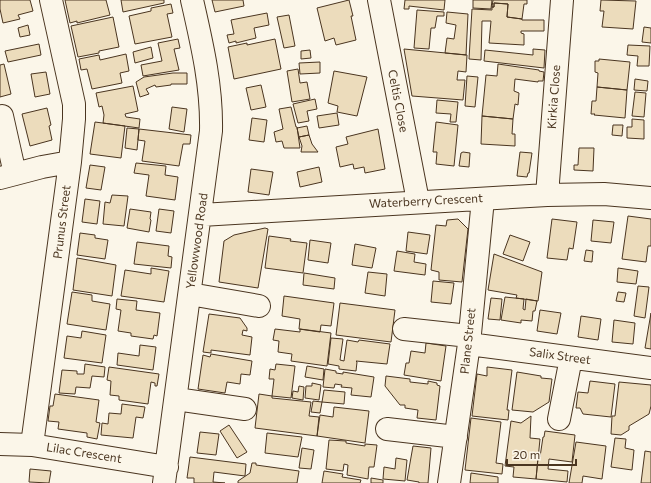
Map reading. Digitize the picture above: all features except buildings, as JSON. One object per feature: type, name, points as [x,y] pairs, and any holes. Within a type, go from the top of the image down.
[{"type":"street","name":"Prunus Street","points":[[32,445],[70,162],[74,119],[74,104],[51,0]]},
{"type":"street","name":"Yellowwood Road","points":[[166,475],[211,131],[212,110],[210,85],[192,0]]},
{"type":"street","name":"Celtis Close","points":[[379,0],[418,201]]},
{"type":"street","name":"Kirkia Close","points":[[547,195],[562,0]]},
{"type":"street","points":[[2,116],[7,176],[70,162]]},
{"type":"street","name":"Waterberry Crescent","points":[[201,215],[418,201],[547,195],[604,194],[651,198]]},
{"type":"street","name":"Plane Street","points":[[449,483],[469,340],[483,199]]},
{"type":"street","points":[[190,294],[259,306]]},
{"type":"street","name":"Salix Street","points":[[404,329],[571,358],[651,368]]},
{"type":"street","points":[[559,419],[571,358]]},
{"type":"street","points":[[176,399],[245,409]]},
{"type":"street","points":[[387,428],[456,437]]},
{"type":"street","name":"Lilac Crescent","points":[[0,444],[32,445],[166,475]]}]
